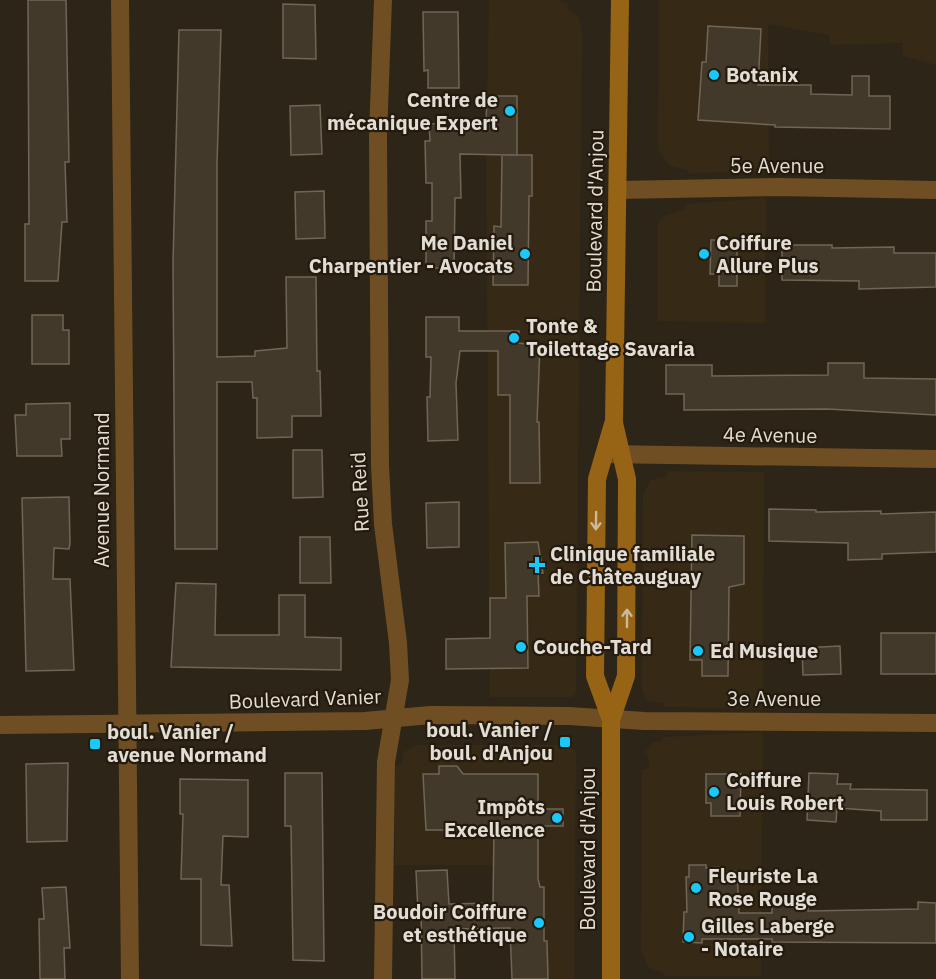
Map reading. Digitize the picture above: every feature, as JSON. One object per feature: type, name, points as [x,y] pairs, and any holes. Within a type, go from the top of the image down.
[{"type":"street","name":"Avenue Normand","points":[[120,0],[130,979]]},
{"type":"street","name":"Rue Reid","points":[[383,0],[378,124],[380,465],[383,524],[399,662],[398,697],[387,745],[385,773],[383,979]]},
{"type":"street","name":"Boulevard d'Anjou","points":[[611,979],[611,720],[626,676],[627,480],[613,454],[620,0]]},
{"type":"street","name":"5e Avenue","points":[[618,190],[778,187],[936,190]]},
{"type":"street","name":"Boulevard d'Anjou","points":[[611,720],[594,676],[597,479],[613,454]]},
{"type":"street","name":"4e Avenue","points":[[613,454],[936,459]]},
{"type":"street","name":"Boulevard Vanier","points":[[0,725],[365,722],[429,715],[569,716],[611,720]]},
{"type":"street","name":"3e Avenue","points":[[611,720],[936,723]]},
{"type":"shaded area","points":[[489,0],[556,0],[568,4],[567,9],[578,16],[582,29],[576,693],[572,697],[490,697],[486,154]]},
{"type":"shaded area","points":[[659,0],[936,0],[936,65],[903,56],[903,43],[831,45],[829,35],[768,24],[769,172],[689,173],[688,170],[669,166],[658,149]]},
{"type":"shaded area","points":[[766,198],[765,323],[658,321],[658,225],[662,217],[683,210],[686,204]]},
{"type":"shaded area","points":[[667,471],[764,472],[763,709],[664,707],[664,702],[651,702],[646,699],[642,691],[643,495],[650,480],[667,476]]},
{"type":"shaded area","points":[[763,732],[761,976],[664,976],[663,972],[649,968],[641,951],[642,770],[649,768],[648,754],[644,753],[654,742],[662,741],[663,737]]},
{"type":"shaded area","points":[[416,745],[570,745],[573,749],[576,754],[574,979],[512,979],[510,879],[493,865],[395,865],[395,766],[401,765],[404,752]]},
{"type":"building","points":[[28,0],[66,0],[69,162],[65,162],[67,222],[62,222],[58,281],[25,281],[25,224],[29,224]]},
{"type":"building","points":[[283,4],[315,5],[316,59],[283,58]]},
{"type":"building","points":[[423,12],[458,12],[459,88],[428,88],[428,70],[424,71]]},
{"type":"building","points":[[708,26],[761,29],[758,85],[811,85],[811,94],[852,95],[852,76],[869,76],[869,96],[890,96],[890,129],[775,127],[775,125],[698,120],[702,62],[706,62]]},
{"type":"building","points":[[179,30],[221,30],[217,164],[217,357],[255,356],[255,351],[287,348],[286,277],[316,277],[317,371],[320,371],[321,416],[292,416],[292,437],[257,438],[257,398],[253,398],[252,382],[217,382],[217,549],[175,549],[173,262]]},
{"type":"building","points":[[487,96],[517,96],[517,155],[460,154],[461,198],[455,198],[454,268],[426,268],[426,221],[432,221],[432,183],[426,183],[425,141],[430,141],[429,124],[486,122]]},
{"type":"building","points":[[320,105],[322,154],[291,155],[290,106]]},
{"type":"building","points":[[502,155],[532,155],[528,285],[493,285],[494,226],[501,227]]},
{"type":"building","points":[[324,191],[325,238],[296,239],[295,192]]},
{"type":"building","points":[[711,240],[737,240],[737,286],[719,286],[719,274],[710,274]]},
{"type":"building","points":[[782,245],[832,245],[832,248],[894,247],[894,253],[936,253],[936,287],[859,289],[859,281],[782,280]]},
{"type":"building","points":[[32,315],[63,315],[63,330],[69,330],[69,364],[32,364]]},
{"type":"building","points":[[426,317],[459,317],[459,331],[519,331],[519,343],[540,346],[537,422],[539,422],[540,483],[510,483],[510,395],[498,395],[498,351],[460,351],[456,383],[458,440],[428,441],[427,397],[430,397],[431,357],[426,357]]},
{"type":"building","points":[[828,363],[864,363],[864,378],[936,379],[936,415],[827,409],[684,410],[684,394],[666,394],[666,365],[712,365],[712,376],[828,375]]},
{"type":"building","points":[[70,403],[70,439],[61,439],[62,456],[17,456],[15,415],[26,415],[26,404]]},
{"type":"building","points":[[293,450],[322,450],[323,497],[293,498]]},
{"type":"building","points":[[69,497],[70,544],[69,549],[54,548],[53,579],[70,579],[74,670],[26,671],[22,498]]},
{"type":"building","points":[[459,502],[459,547],[427,548],[426,503]]},
{"type":"building","points":[[769,509],[816,510],[816,512],[881,511],[881,514],[936,512],[936,552],[882,554],[882,559],[848,560],[848,543],[769,541]]},
{"type":"building","points":[[692,535],[744,536],[744,584],[729,587],[728,676],[702,676],[702,660],[690,660]]},
{"type":"building","points":[[300,537],[330,537],[331,583],[300,583]]},
{"type":"building","points":[[538,542],[543,573],[538,573],[539,596],[527,596],[528,668],[446,669],[446,639],[490,638],[490,598],[506,598],[505,543]]},
{"type":"building","points":[[176,583],[216,584],[215,635],[279,635],[279,595],[305,595],[305,637],[341,638],[341,670],[171,667]]},
{"type":"building","points":[[881,633],[936,633],[936,674],[881,674]]},
{"type":"building","points":[[840,646],[841,674],[803,675],[802,648]]},
{"type":"building","points":[[68,763],[67,841],[27,842],[26,764]]},
{"type":"building","points":[[439,766],[457,766],[463,774],[538,774],[538,809],[563,809],[563,826],[538,826],[538,879],[540,887],[544,887],[544,941],[547,941],[548,979],[512,979],[510,928],[454,929],[455,979],[422,979],[421,911],[418,912],[416,871],[447,870],[449,904],[493,903],[494,830],[426,830],[423,774],[439,774]]},
{"type":"building","points":[[285,773],[322,773],[324,961],[293,960],[291,826],[285,826]]},
{"type":"building","points":[[809,773],[838,774],[837,784],[851,784],[850,789],[927,790],[927,820],[881,820],[881,811],[837,808],[836,822],[807,820]]},
{"type":"building","points":[[706,774],[741,774],[740,816],[711,816],[711,803],[706,803]]},
{"type":"building","points":[[180,779],[248,780],[248,837],[223,836],[221,885],[229,885],[232,946],[201,945],[201,879],[181,879],[183,814],[180,814]]},
{"type":"building","points":[[689,865],[706,865],[706,868],[723,867],[723,872],[737,871],[739,913],[772,913],[772,901],[808,902],[808,911],[918,909],[918,902],[936,903],[936,943],[772,942],[772,939],[702,939],[702,943],[683,942],[684,912],[687,912],[686,877],[689,877]]},
{"type":"building","points":[[66,887],[70,948],[64,948],[65,979],[40,979],[39,919],[44,919],[42,888]]},
{"type":"place","name":"Botanix","points":[[714,75]]},
{"type":"place","name":"Centre de mécanique Expert","points":[[510,111]]},
{"type":"place","name":"Me Daniel Charpentier - Avocats","points":[[525,254]]},
{"type":"place","name":"Coiffure Allure Plus","points":[[704,254]]},
{"type":"place","name":"Tonte & Toilettage Savaria","points":[[514,338]]},
{"type":"place","name":"Clinique familiale de Châteauguay","points":[[537,565]]},
{"type":"place","name":"Couche-Tard","points":[[521,647]]},
{"type":"place","name":"Ed Musique","points":[[698,651]]},
{"type":"place","name":"boul. Vanier / boul. d'Anjou","points":[[565,742]]},
{"type":"place","name":"boul. Vanier / avenue Normand","points":[[95,744]]},
{"type":"place","name":"Coiffure Louis Robert","points":[[714,792]]},
{"type":"place","name":"Impôts Excellence","points":[[557,818]]},
{"type":"place","name":"Fleuriste La Rose Rouge","points":[[696,888]]},
{"type":"place","name":"Boudoir Coiffure et esthétique","points":[[539,923]]},
{"type":"place","name":"Gilles Laberge - Notaire","points":[[689,937]]}]
